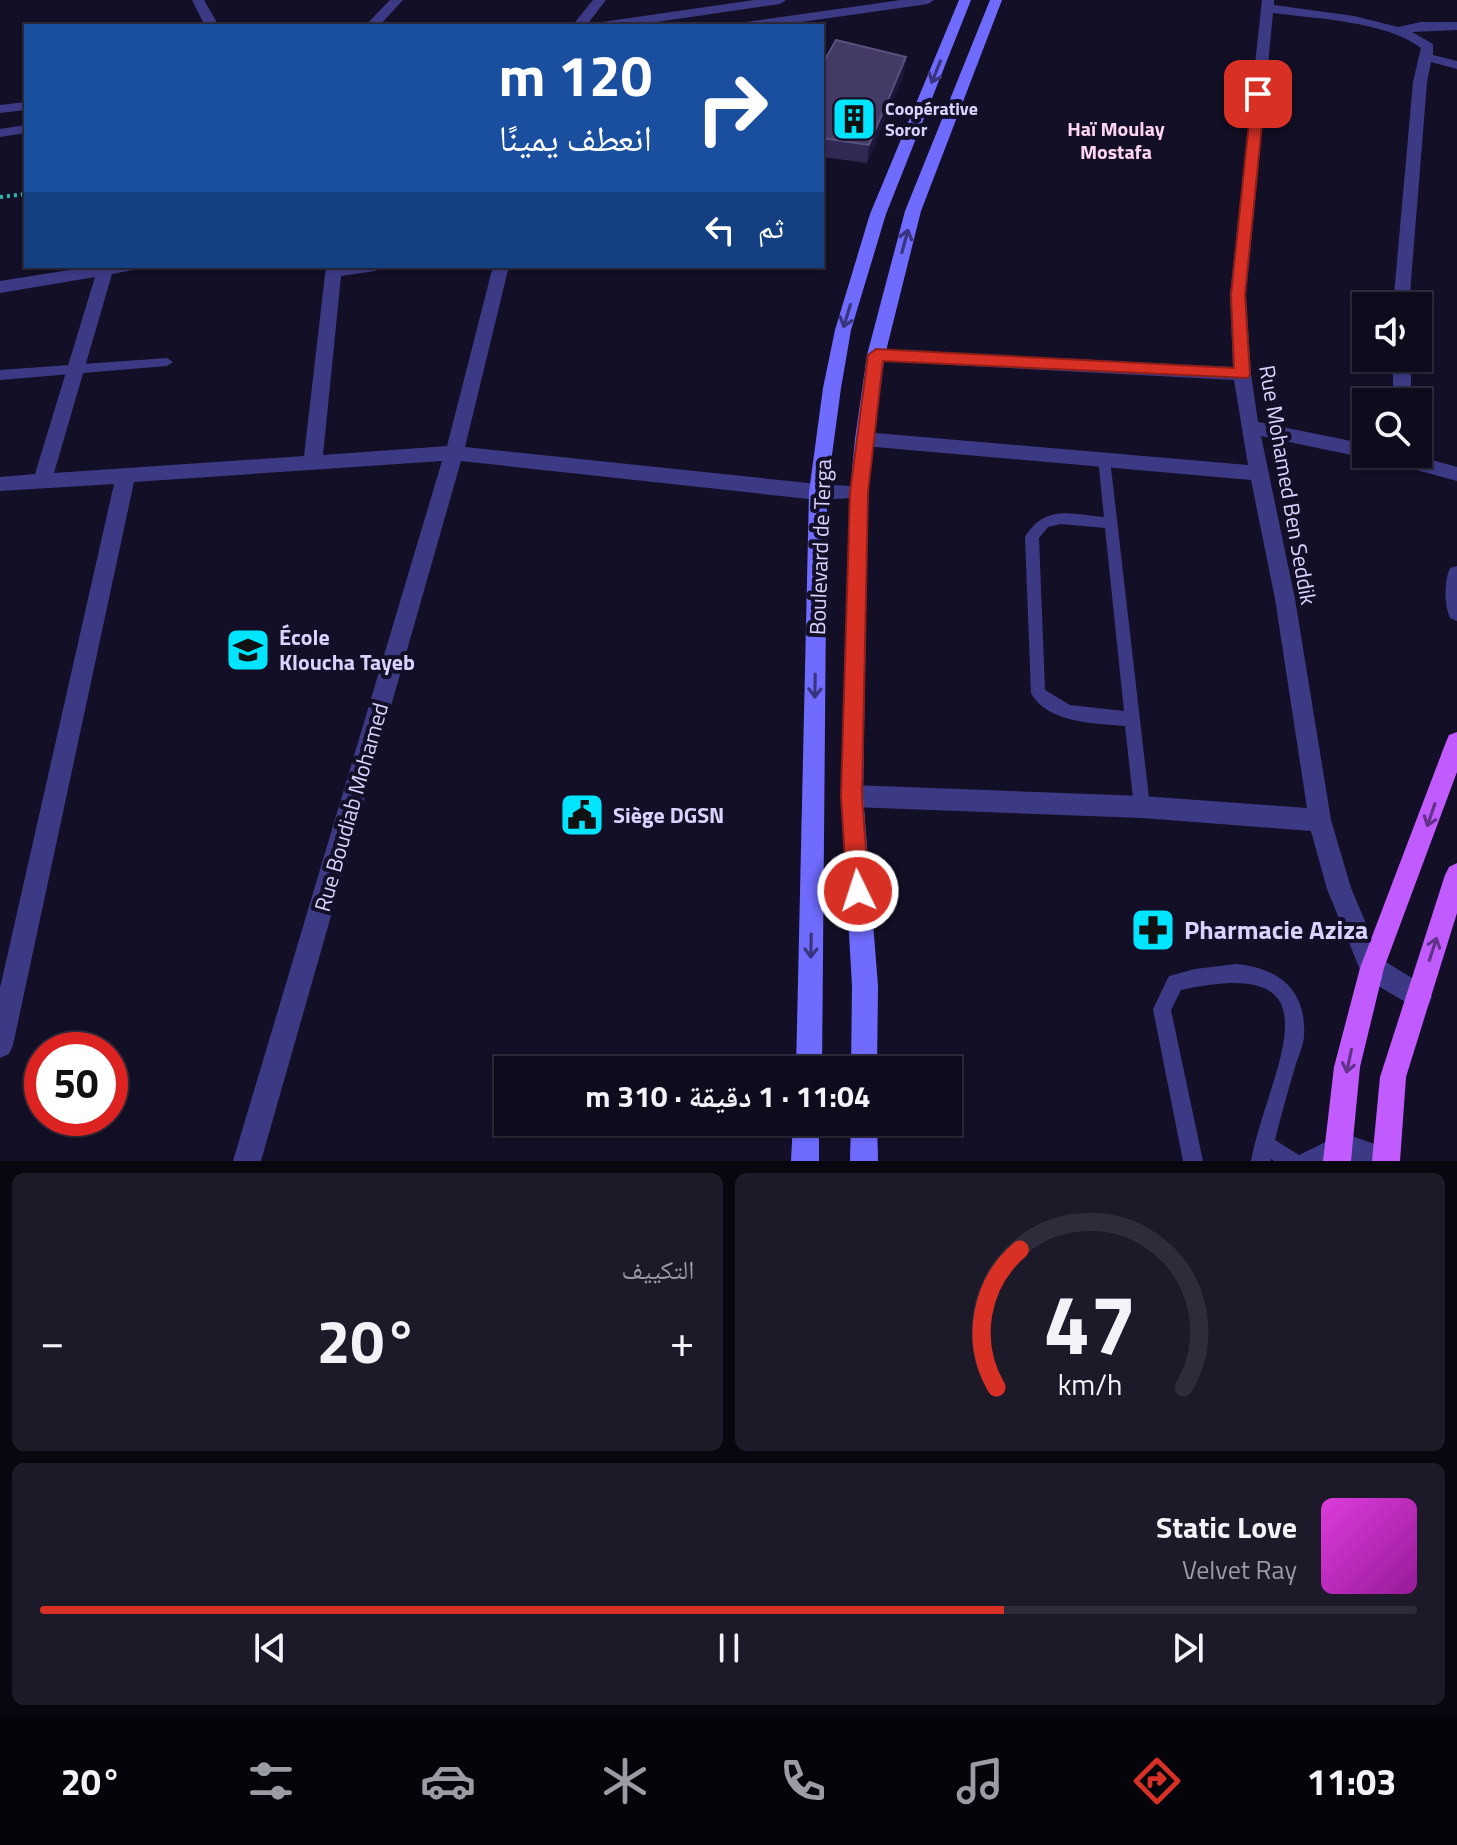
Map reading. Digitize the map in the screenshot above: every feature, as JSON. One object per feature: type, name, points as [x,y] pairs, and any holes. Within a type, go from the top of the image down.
[{"type":"main road","name":"Boulevard de Terga","points":[[809,1056],[818,492],[843,330],[878,214],[965,0]]},
{"type":"main road","name":"Boulevard de Terga","points":[[864,1056],[865,986],[852,796],[859,492],[864,439],[876,355],[913,211],[996,0]]},
{"type":"main road","points":[[1337,1153],[1347,1067],[1372,968],[1457,742]]},
{"type":"main road","points":[[1385,1161],[1393,1077],[1457,875]]},
{"type":"main road","points":[[805,1161],[806,1136]]},
{"type":"main road","points":[[864,1136],[864,1161]]},
{"type":"street","points":[[198,0],[211,24]]},
{"type":"street","points":[[374,24],[397,0]]},
{"type":"street","points":[[581,24],[600,0]]},
{"type":"street","points":[[616,24],[780,0]]},
{"type":"street","points":[[760,24],[928,0]]},
{"type":"street","points":[[1268,4],[1401,30],[1428,47],[1420,82],[1402,292]]},
{"type":"street","name":"Rue Mohamed Ben Seddik","points":[[1268,4],[1238,295],[1242,374],[1258,473],[1285,599],[1320,820],[1339,889],[1372,968]]},
{"type":"street","points":[[1401,30],[1421,26],[1457,26]]},
{"type":"street","points":[[1426,57],[1457,65]]},
{"type":"street","points":[[0,109],[24,106]]},
{"type":"street","points":[[0,133],[24,129]]},
{"type":"street","points":[[0,287],[105,268],[43,480]]},
{"type":"street","points":[[313,462],[334,268]]},
{"type":"street","name":"Rue Boudiab Mohamed","points":[[247,1161],[454,453],[500,268]]},
{"type":"street","points":[[876,355],[1242,374]]},
{"type":"street","points":[[1250,427],[1352,448]]},
{"type":"street","points":[[864,439],[1258,473]]},
{"type":"street","points":[[0,484],[454,453],[818,492],[859,492]]},
{"type":"street","points":[[1432,466],[1457,474]]},
{"type":"street","points":[[0,1045],[126,474]]},
{"type":"street","points":[[1457,574],[1457,612]]},
{"type":"street","points":[[852,796],[1142,807],[1320,820]]},
{"type":"street","points":[[1372,968],[1419,997]]},
{"type":"street","points":[[1337,1153],[1385,1161]]},
{"type":"lane","points":[[0,375],[167,362]]},
{"type":"lane","points":[[1104,459],[1142,807]]},
{"type":"lane","points":[[1111,523],[1061,519],[1044,522],[1032,537],[1038,693],[1050,706],[1067,713],[1132,719]]},
{"type":"lane","points":[[1193,1161],[1162,1009],[1175,982],[1241,972],[1266,975],[1281,989],[1292,1008],[1295,1037],[1262,1153],[1292,1161]]},
{"type":"lane","points":[[1306,1161],[1337,1153]]},
{"type":"path","points":[[0,197],[24,194]]},
{"type":"building","name":"Coopérative Soror","points":[[836,40],[906,57],[869,145],[824,138],[824,61]]},
{"type":"place","name":"Coopérative Soror","points":[[854,119]]},
{"type":"place","name":"École Kloucha Tayeb","points":[[248,650]]},
{"type":"place","name":"Siège DGSN","points":[[582,815]]},
{"type":"place","name":"Pharmacie Aziza","points":[[1153,930]]},
{"type":"district","name":"Haï Moulay Mostafa","points":[[1116,140]]},
{"type":"route","points":[[858,891],[852,796],[859,492],[876,355],[1242,374],[1238,295],[1258,94]]}]
